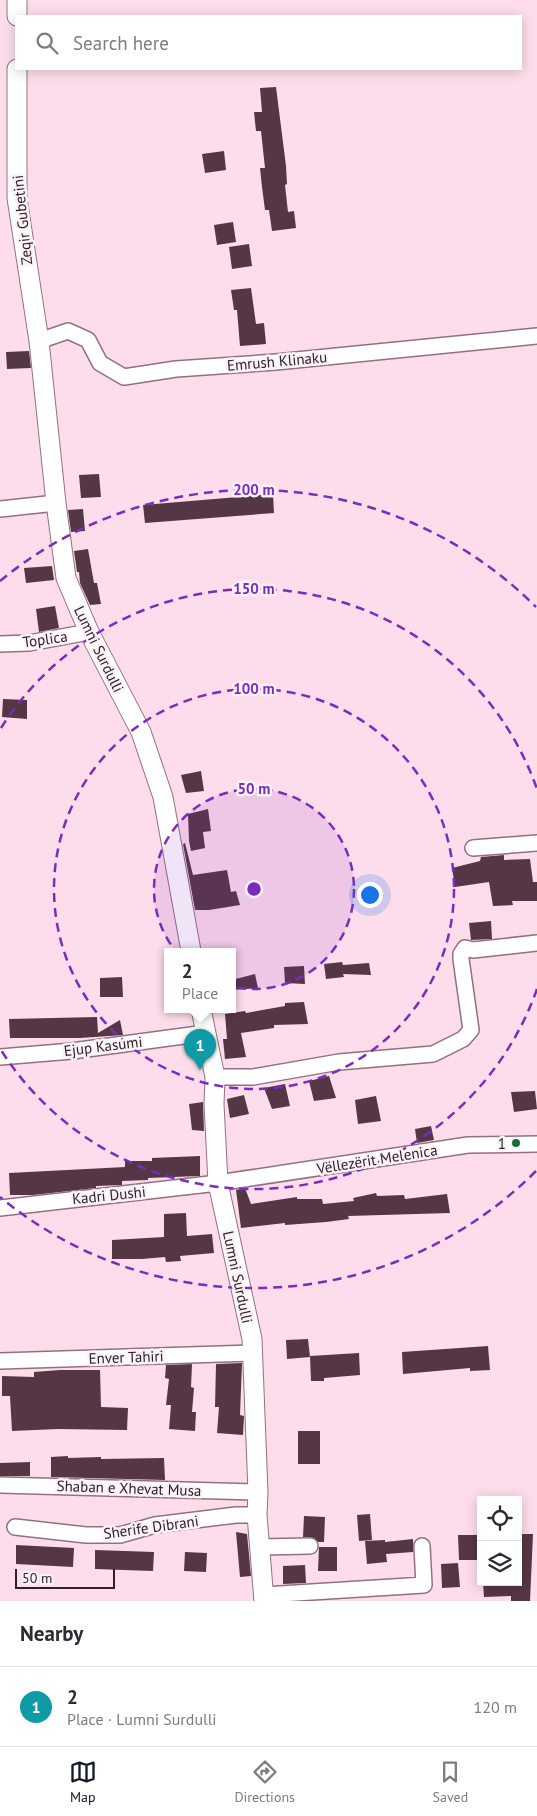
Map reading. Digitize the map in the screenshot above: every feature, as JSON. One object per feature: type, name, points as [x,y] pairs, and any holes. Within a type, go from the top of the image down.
[{"type":"street","points":[[17,0],[17,15]]},
{"type":"street","name":"Zeqir Gubetini","points":[[17,70],[16,198],[39,340]]},
{"type":"street","name":"Emrush Klinaku","points":[[39,340],[68,331],[88,340],[100,363],[124,377],[176,369],[276,362],[537,336]]},
{"type":"street","name":"Lumni Surdulli","points":[[39,340],[66,578],[89,632],[140,732],[163,797],[190,948]]},
{"type":"street","points":[[0,509],[56,503]]},
{"type":"street","name":"Toplica","points":[[0,644],[29,643],[89,632]]},
{"type":"street","points":[[473,848],[537,843]]},
{"type":"street","points":[[215,1077],[253,1076],[339,1062],[433,1054],[463,1039],[471,1030],[461,959],[463,950],[465,948],[473,950],[537,943]]},
{"type":"street","name":"Lumni Surdulli","points":[[202,1013],[215,1077],[214,1104],[218,1183],[252,1338],[258,1492],[257,1515],[264,1598]]},
{"type":"street","name":"Ejup Kasumi","points":[[0,1057],[72,1051],[206,1033]]},
{"type":"street","name":"Vëllezërit Melenica","points":[[218,1183],[468,1145],[537,1144]]},
{"type":"street","name":"Kadri Dushi","points":[[0,1208],[218,1183]]},
{"type":"street","name":"Enver Tahiri","points":[[0,1361],[252,1353]]},
{"type":"street","name":"Shaban e Xhevat Musa","points":[[0,1485],[258,1492]]},
{"type":"street","name":"Sherife Dibrani","points":[[15,1527],[86,1535],[120,1535],[155,1525],[236,1515],[257,1515]]},
{"type":"street","points":[[261,1547],[310,1546]]},
{"type":"street","points":[[264,1598],[424,1585],[422,1546]]},
{"type":"building","points":[[276,87],[286,166],[287,184],[285,185],[288,212],[294,211],[296,228],[272,231],[269,210],[265,210],[262,187],[260,168],[265,168],[261,131],[256,131],[254,112],[262,112],[260,88]]},
{"type":"building","points":[[224,151],[226,170],[205,173],[202,154]]},
{"type":"building","points":[[233,222],[236,242],[217,245],[214,225]]},
{"type":"building","points":[[249,244],[252,266],[232,269],[229,247]]},
{"type":"building","points":[[251,288],[256,324],[264,323],[266,344],[240,346],[237,310],[234,310],[231,290]]},
{"type":"building","points":[[29,351],[31,368],[7,369],[6,352]]},
{"type":"building","points":[[99,474],[101,497],[81,498],[79,475]]},
{"type":"building","points":[[273,494],[274,513],[145,523],[143,505]]},
{"type":"building","points":[[83,509],[85,531],[71,532],[68,510]]},
{"type":"building","points":[[88,549],[94,583],[97,583],[101,604],[90,605],[80,583],[79,572],[77,572],[74,551]]},
{"type":"building","points":[[52,566],[54,580],[26,583],[24,568]]},
{"type":"building","points":[[55,606],[59,628],[39,632],[36,609]]},
{"type":"building","points":[[3,699],[27,700],[27,719],[2,717]]},
{"type":"building","points":[[201,771],[204,791],[186,793],[181,775]]},
{"type":"building","points":[[208,809],[211,831],[203,832],[205,848],[191,851],[188,814]]},
{"type":"building","points":[[185,843],[193,875],[227,870],[231,892],[236,891],[240,905],[209,910],[195,910],[183,844]]},
{"type":"building","points":[[504,855],[504,860],[530,859],[533,882],[537,882],[537,901],[512,901],[513,905],[493,906],[489,882],[455,887],[452,868],[480,861],[481,857]]},
{"type":"building","points":[[491,921],[492,939],[471,940],[469,923]]},
{"type":"building","points":[[342,962],[343,965],[369,963],[371,975],[343,974],[344,977],[326,979],[324,964]]},
{"type":"building","points":[[304,966],[305,984],[285,983],[284,967]]},
{"type":"building","points":[[255,974],[258,988],[236,990],[236,979]]},
{"type":"building","points":[[122,977],[123,997],[100,997],[100,978]]},
{"type":"building","points":[[304,1002],[308,1024],[274,1025],[274,1028],[241,1033],[246,1057],[225,1059],[223,1039],[227,1039],[225,1014],[245,1011],[246,1013],[285,1006],[285,1003]]},
{"type":"building","points":[[97,1017],[98,1033],[120,1020],[123,1035],[80,1038],[10,1038],[9,1019]]},
{"type":"building","points":[[329,1076],[336,1098],[314,1101],[309,1081]]},
{"type":"building","points":[[285,1084],[290,1106],[272,1109],[264,1088]]},
{"type":"building","points":[[535,1091],[537,1109],[514,1112],[511,1092]]},
{"type":"building","points":[[244,1095],[249,1114],[230,1118],[227,1099]]},
{"type":"building","points":[[376,1096],[381,1121],[358,1124],[355,1100]]},
{"type":"building","points":[[203,1102],[204,1131],[192,1130],[189,1104]]},
{"type":"building","points":[[431,1126],[434,1140],[417,1143],[415,1129]]},
{"type":"building","points":[[200,1156],[200,1176],[148,1178],[148,1180],[122,1181],[122,1185],[96,1186],[96,1188],[33,1195],[10,1195],[9,1173],[125,1167],[125,1161],[152,1161],[152,1158]]},
{"type":"building","points":[[245,1188],[251,1204],[297,1197],[297,1199],[322,1199],[323,1204],[354,1201],[353,1198],[376,1193],[377,1196],[404,1195],[405,1199],[447,1194],[450,1213],[348,1216],[349,1219],[326,1222],[285,1225],[285,1223],[241,1228],[236,1190]]},
{"type":"building","points":[[186,1213],[187,1236],[212,1234],[214,1253],[180,1256],[181,1261],[166,1262],[165,1257],[112,1259],[112,1240],[164,1237],[164,1214]]},
{"type":"building","points":[[308,1339],[310,1357],[287,1359],[286,1340]]},
{"type":"building","points":[[488,1346],[490,1370],[470,1371],[470,1368],[403,1374],[402,1352]]},
{"type":"building","points":[[359,1353],[360,1375],[324,1378],[324,1381],[311,1381],[310,1356]]},
{"type":"building","points":[[242,1363],[240,1415],[244,1416],[243,1435],[217,1433],[219,1407],[215,1407],[216,1364]]},
{"type":"building","points":[[192,1364],[191,1387],[194,1388],[192,1412],[196,1412],[195,1431],[169,1429],[171,1405],[166,1405],[169,1379],[165,1378],[166,1365]]},
{"type":"building","points":[[100,1370],[101,1407],[128,1408],[127,1430],[58,1429],[12,1431],[10,1396],[2,1396],[2,1376],[34,1377],[34,1372]]},
{"type":"building","points":[[298,1431],[320,1431],[320,1464],[298,1464]]},
{"type":"building","points":[[68,1456],[68,1458],[101,1457],[101,1459],[164,1458],[165,1480],[51,1477],[51,1457]]},
{"type":"building","points":[[30,1462],[30,1476],[0,1476],[0,1463]]},
{"type":"building","points":[[370,1514],[372,1540],[359,1541],[357,1515]]},
{"type":"building","points":[[304,1516],[325,1517],[324,1542],[318,1542],[314,1538],[303,1537]]},
{"type":"building","points":[[236,1532],[247,1534],[251,1576],[240,1577]]},
{"type":"building","points":[[522,1534],[533,1534],[530,1601],[511,1601],[511,1596],[484,1597],[483,1586],[522,1586]]},
{"type":"building","points":[[458,1535],[477,1535],[477,1560],[459,1560]]},
{"type":"building","points":[[413,1539],[413,1552],[386,1554],[387,1562],[367,1564],[365,1541],[385,1540],[385,1542]]},
{"type":"building","points":[[16,1545],[74,1548],[73,1567],[16,1564]]},
{"type":"building","points":[[319,1547],[337,1547],[337,1571],[318,1571]]},
{"type":"building","points":[[95,1550],[154,1552],[153,1571],[95,1569]]},
{"type":"building","points":[[185,1552],[207,1553],[206,1572],[184,1571]]},
{"type":"building","points":[[458,1563],[460,1587],[442,1588],[441,1564]]},
{"type":"building","points":[[305,1565],[306,1583],[283,1584],[283,1566]]},
{"type":"place","name":"2","points":[[200,1070]]},
{"type":"place","name":"1","points":[[516,1143]]}]
